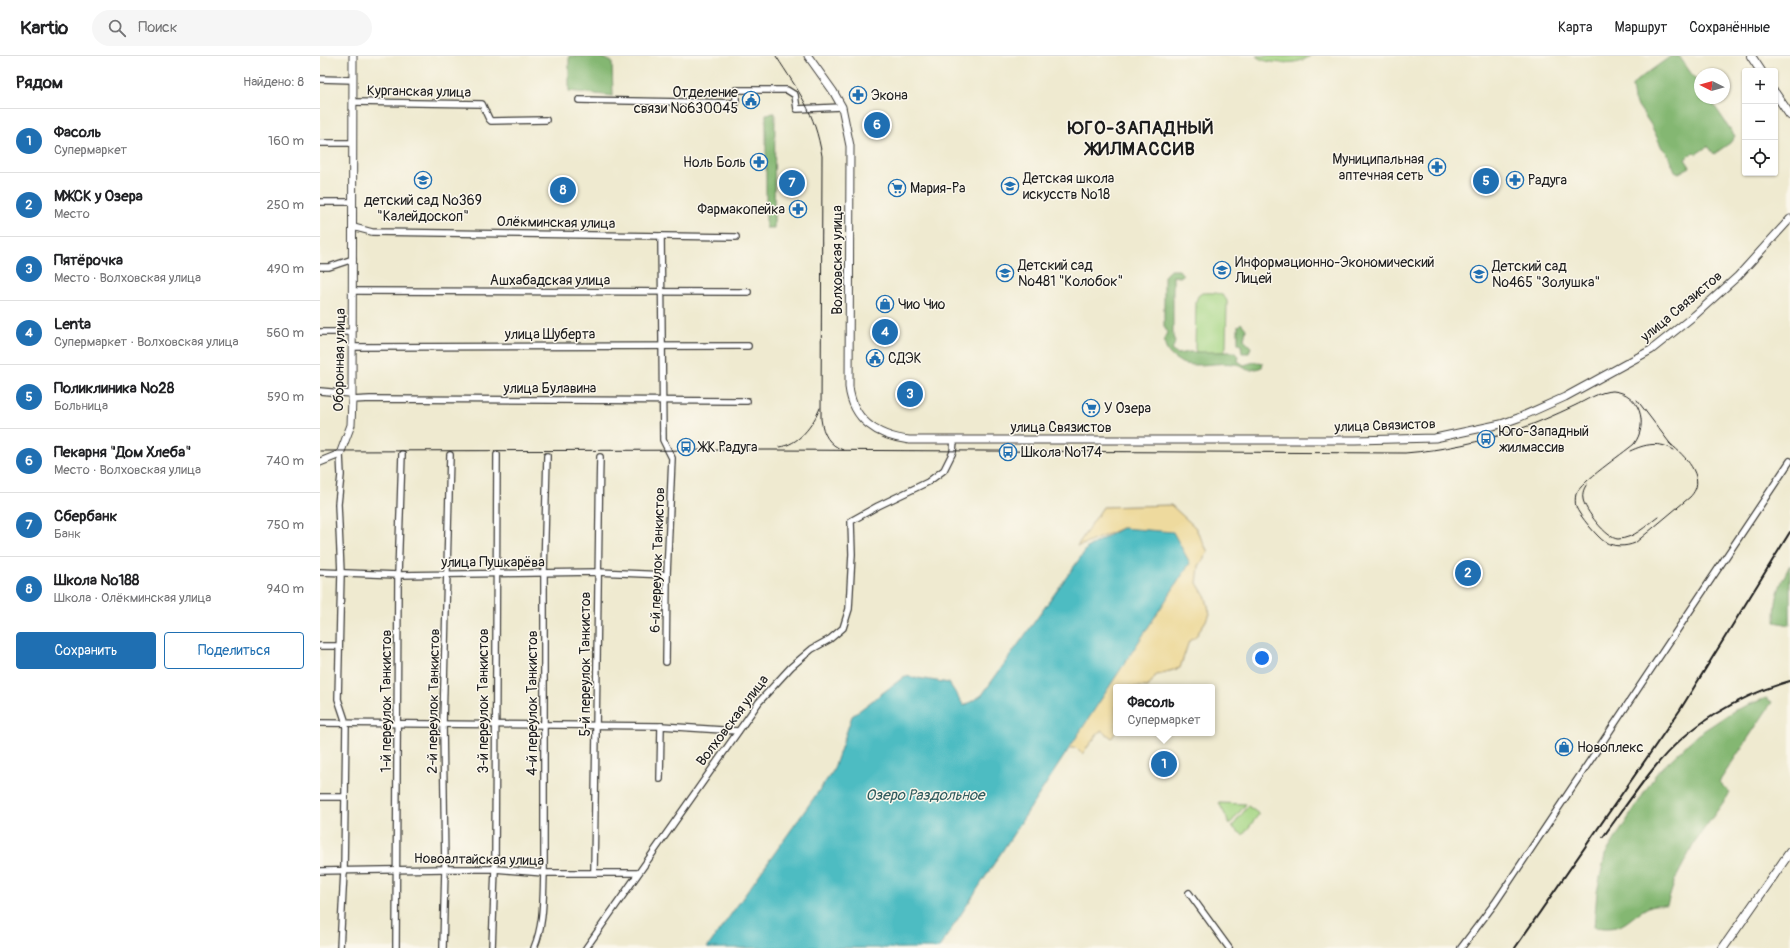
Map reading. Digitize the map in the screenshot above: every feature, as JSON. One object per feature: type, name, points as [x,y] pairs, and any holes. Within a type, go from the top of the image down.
[{"type":"main road","name":"Оборонная улица","points":[[340,454],[351,425],[352,397],[353,56]]},
{"type":"main road","name":"Волховская улица","points":[[808,56],[833,91],[842,107],[848,132],[850,161],[850,398],[860,417],[874,428],[891,438],[909,440]]},
{"type":"main road","points":[[1751,56],[1759,68]]},
{"type":"main road","points":[[1778,97],[1790,115]]},
{"type":"main road","name":"улица Связистов","points":[[909,440],[1355,440],[1435,438],[1501,424],[1565,397],[1651,350],[1695,315],[1738,276],[1790,219]]},
{"type":"main road","points":[[320,462],[340,454]]},
{"type":"main road","points":[[1723,948],[1790,852]]},
{"type":"street","points":[[320,79],[353,80]]},
{"type":"street","points":[[579,100],[736,103],[736,90],[787,90],[794,94],[797,109],[842,107]]},
{"type":"street","name":"Курганская улица","points":[[353,102],[482,104],[491,121],[546,120]]},
{"type":"street","points":[[320,143],[353,143]]},
{"type":"street","points":[[320,202],[353,202]]},
{"type":"street","name":"Олёкминская улица","points":[[353,227],[372,232],[736,237]]},
{"type":"street","points":[[661,236],[662,400]]},
{"type":"street","points":[[320,267],[329,267],[353,259]]},
{"type":"street","name":"Ашхабадская улица","points":[[353,291],[748,292]]},
{"type":"street","points":[[320,332],[352,332]]},
{"type":"street","name":"улица Шуберта","points":[[352,347],[662,345],[748,346]]},
{"type":"street","name":"улица Булавина","points":[[320,391],[370,399],[747,401]]},
{"type":"street","name":"6-й переулок Танкистов","points":[[662,400],[663,440],[672,458],[666,575],[666,662]]},
{"type":"street","name":"Волховская улица","points":[[586,948],[637,873],[759,702],[791,666],[812,649],[830,639],[843,628],[849,609],[852,554],[851,521],[928,482],[944,470],[953,452],[954,440]]},
{"type":"street","name":"Оборонная улица","points":[[340,454],[342,475],[338,504],[341,573],[338,699],[346,723],[344,871],[340,948]]},
{"type":"street","name":"1-й переулок Танкистов","points":[[396,948],[398,574],[402,454]]},
{"type":"street","name":"2-й переулок Танкистов","points":[[443,948],[445,869],[443,724],[450,455]]},
{"type":"street","name":"3-й переулок Танкистов","points":[[492,948],[495,869],[497,455]]},
{"type":"street","name":"4-й переулок Танкистов","points":[[534,948],[542,917],[544,873],[544,574],[547,456]]},
{"type":"street","name":"5-й переулок Танкистов","points":[[594,872],[598,725],[597,572],[600,457]]},
{"type":"street","points":[[1461,948],[1495,904],[1790,461]]},
{"type":"street","name":"улица Пушкарёва","points":[[320,572],[398,574],[544,574],[597,572],[666,575]]},
{"type":"street","points":[[320,646],[339,646]]},
{"type":"street","points":[[320,723],[661,726],[738,731]]},
{"type":"street","points":[[660,779],[661,726]]},
{"type":"street","points":[[320,797],[345,797]]},
{"type":"street","name":"Новоалтайская улица","points":[[320,871],[495,869],[544,873],[637,873]]},
{"type":"street","points":[[1189,893],[1229,948]]},
{"type":"green space","points":[[569,56],[599,56],[612,62],[613,96],[569,91]]},
{"type":"green space","points":[[1256,56],[1310,56],[1299,61],[1283,63],[1267,61]]},
{"type":"green space","points":[[1671,56],[1679,56],[1694,77],[1694,104],[1713,104],[1735,136],[1730,143],[1714,154],[1708,146],[1696,154],[1694,152],[1685,159],[1690,167],[1679,173],[1675,171],[1668,154],[1662,148],[1651,125],[1634,100],[1632,86],[1636,81]]},
{"type":"green space","points":[[775,113],[774,228],[766,228],[766,114]]},
{"type":"green space","points":[[1170,270],[1179,270],[1183,275],[1180,277],[1173,276],[1173,336],[1175,342],[1172,351],[1177,354],[1189,352],[1234,352],[1239,357],[1238,361],[1244,365],[1254,362],[1263,364],[1262,367],[1248,370],[1234,364],[1184,364],[1167,351],[1165,340],[1167,332],[1164,326],[1164,276]]},
{"type":"green space","points":[[1202,293],[1220,294],[1227,301],[1226,347],[1224,352],[1197,353],[1195,349],[1196,301],[1198,296]]},
{"type":"green space","points":[[1241,323],[1246,329],[1244,340],[1251,347],[1249,353],[1242,353],[1241,345],[1238,343],[1238,326]]},
{"type":"green space","points":[[1790,565],[1790,625],[1775,622],[1778,593]]},
{"type":"green space","points":[[1766,698],[1772,702],[1719,782],[1730,793],[1696,840],[1675,880],[1667,905],[1651,906],[1626,922],[1614,927],[1594,927],[1597,892],[1605,855],[1656,774],[1697,735],[1735,710]]},
{"type":"green space","points":[[1219,803],[1246,804],[1230,824]]},
{"type":"green space","points":[[1248,806],[1259,814],[1243,835],[1232,827]]},
{"type":"sand","points":[[1171,505],[1195,527],[1208,552],[1199,566],[1197,583],[1206,598],[1210,614],[1195,638],[1189,641],[1180,668],[1156,675],[1150,684],[1113,684],[1113,736],[1112,738],[1101,730],[1082,754],[1076,748],[1069,748],[1190,563],[1122,528],[1077,546],[1103,507]]},
{"type":"water","name":"Озеро Раздольное","points":[[1122,528],[1173,532],[1190,563],[939,948],[707,948],[833,771],[852,716],[905,676],[949,683],[964,706],[982,695],[1088,547]]},
{"type":"tram line","points":[[776,56],[805,103],[815,127],[822,156],[821,419],[823,429],[830,442],[843,450]]},
{"type":"tram line","points":[[320,451],[771,450],[1405,453],[1448,448],[1503,434],[1546,419],[1598,394],[1613,391],[1630,397],[1635,403],[1641,419],[1639,436],[1634,444],[1586,482],[1576,494],[1575,502],[1581,515],[1598,536],[1609,544],[1620,546],[1635,543],[1690,497],[1695,490],[1697,483],[1696,477],[1690,464],[1685,457],[1669,443]]},
{"type":"tram line","points":[[1637,400],[1672,446]]},
{"type":"tram line","points":[[779,447],[799,438],[809,427],[820,408]]},
{"type":"tram line","points":[[1630,451],[1652,444],[1663,445],[1674,450]]},
{"type":"tram line","points":[[1587,484],[1583,493],[1584,504],[1602,529],[1613,538],[1618,539],[1629,537],[1640,531],[1658,517]]},
{"type":"railway","points":[[1515,948],[1680,710],[1790,532]]},
{"type":"railway","points":[[1603,837],[1634,793],[1667,753],[1682,738],[1715,714],[1733,704],[1771,687],[1790,681]]},
{"type":"place","name":"Экона","points":[[858,95]]},
{"type":"place","name":"Отделение связи №630045","points":[[751,100]]},
{"type":"place","name":"Пекарня \"Дом Хлеба\"","points":[[877,125]]},
{"type":"place","name":"Ноль Боль","points":[[759,162]]},
{"type":"place","name":"Муниципальная аптечная сеть","points":[[1437,167]]},
{"type":"place","name":"детский сад №369 \"Калейдоскоп\"","points":[[423,180]]},
{"type":"place","name":"Радуга","points":[[1515,180]]},
{"type":"place","name":"Поликлиника №28","points":[[1486,181]]},
{"type":"place","name":"Сбербанк","points":[[792,183]]},
{"type":"place","name":"Детская школа искусств №18","points":[[1010,186]]},
{"type":"place","name":"Мария-Ра","points":[[897,188]]},
{"type":"place","name":"Школа №188","points":[[563,190]]},
{"type":"place","name":"Фармакопейка","points":[[798,209]]},
{"type":"place","name":"Информационно-Экономический Лицей","points":[[1222,270]]},
{"type":"place","name":"Детский сад №481 \"Колобок\"","points":[[1005,273]]},
{"type":"place","name":"Детский сад №465 \"Золушка\"","points":[[1479,274]]},
{"type":"place","name":"Чио Чио","points":[[885,304]]},
{"type":"place","name":"Lenta","points":[[885,332]]},
{"type":"place","name":"СДЭК","points":[[875,358]]},
{"type":"place","name":"Пятёрочка","points":[[910,394]]},
{"type":"place","name":"У Озера","points":[[1091,408]]},
{"type":"place","name":"Юго-Западный жилмассив","points":[[1486,439]]},
{"type":"place","name":"ЖК Радуга","points":[[686,447]]},
{"type":"place","name":"Школа №174","points":[[1008,452]]},
{"type":"place","name":"МЖСК у Озера","points":[[1468,573]]},
{"type":"place","name":"Новоплекс","points":[[1564,747]]},
{"type":"place","name":"Фасоль","points":[[1164,764]]},
{"type":"district","name":"ЮГО-ЗАПАДНЫЙ ЖИЛМАССИВ","points":[[1141,138]]}]
